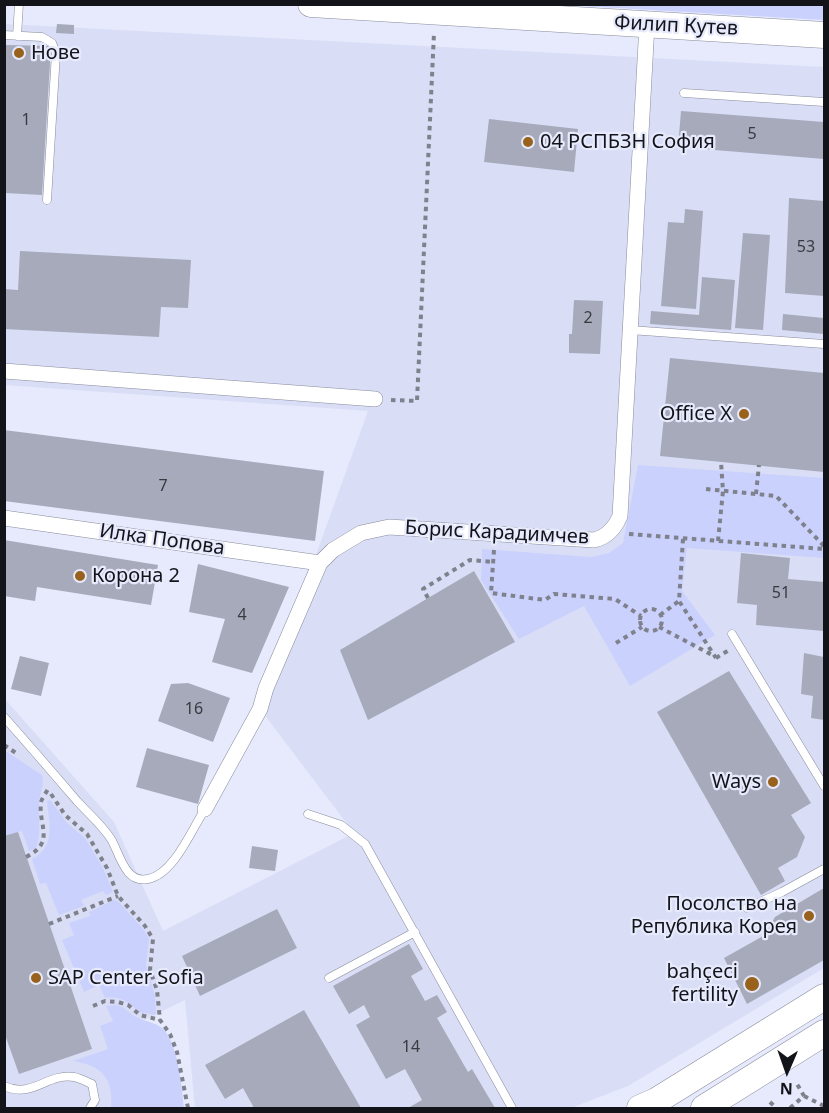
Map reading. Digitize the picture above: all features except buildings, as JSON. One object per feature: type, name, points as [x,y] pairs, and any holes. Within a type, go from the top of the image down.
[{"type":"main road","name":"Филип Кутев","points":[[311,4],[537,15],[825,35]]},
{"type":"main road","points":[[640,1108],[656,1101],[825,997]]},
{"type":"main road","points":[[704,1108],[825,1033]]},
{"type":"street","name":"Борис Карадимчев","points":[[205,809],[260,709],[270,678],[320,563],[345,541],[373,529],[389,527],[594,540],[603,538],[610,532],[620,516],[647,24]]},
{"type":"street","points":[[4,371],[375,399]]},
{"type":"street","name":"Илка Попова","points":[[4,518],[320,563]]},
{"type":"lane","points":[[17,36],[19,4]]},
{"type":"lane","points":[[4,35],[48,39],[56,53],[47,200]]},
{"type":"lane","points":[[684,93],[825,102]]},
{"type":"lane","points":[[630,330],[825,344]]},
{"type":"lane","points":[[732,634],[825,786]]},
{"type":"lane","name":"Борис Карадимчев","points":[[4,717],[111,839],[124,867],[132,876],[147,880],[160,875],[180,852],[205,809]]},
{"type":"lane","points":[[308,814],[341,825],[365,844],[512,1108]]},
{"type":"lane","points":[[747,908],[825,869]]},
{"type":"lane","points":[[329,978],[415,932]]},
{"type":"lane","points":[[4,1086],[14,1090],[36,1088],[50,1079],[74,1077],[92,1084],[95,1101],[90,1108]]},
{"type":"path","points":[[375,399],[417,401],[434,43]]},
{"type":"path","points":[[718,541],[723,491],[721,462]]},
{"type":"path","points":[[756,494],[759,465]]},
{"type":"path","points":[[706,489],[776,496],[825,548]]},
{"type":"path","points":[[610,532],[825,548]]},
{"type":"path","points":[[495,534],[491,593],[545,600],[554,594],[615,599],[641,615]]},
{"type":"path","points":[[659,627],[716,658],[679,601],[683,539]]},
{"type":"path","points":[[428,598],[423,589],[470,560],[493,562]]},
{"type":"path","points":[[660,615],[679,601]]},
{"type":"path","points":[[641,615],[652,609],[660,615],[662,621],[659,627],[651,631],[642,627]]},
{"type":"path","points":[[641,615],[642,627]]},
{"type":"path","points":[[616,643],[642,627]]},
{"type":"path","points":[[4,745],[24,758]]},
{"type":"path","points":[[47,781],[48,789],[65,815],[87,834],[107,868],[118,896],[145,926],[153,939],[150,970],[157,990],[160,1020],[170,1034],[177,1052],[188,1108]]},
{"type":"path","points":[[26,857],[38,851],[44,838],[41,801],[48,789]]},
{"type":"path","points":[[49,924],[118,896]]},
{"type":"path","points":[[93,1006],[105,1001],[118,1002],[128,1005],[140,1015],[160,1020]]},
{"type":"path","points":[[797,1084],[804,1096],[825,1106]]},
{"type":"path","points":[[790,1108],[804,1096]]},
{"type":"path","points":[[770,1102],[776,1108]]},
{"type":"shaded area","points":[[566,5],[824,5],[824,20]]},
{"type":"shaded area","points":[[5,24],[824,67],[824,968],[628,1086],[571,1108],[195,1108],[185,1000],[126,1029],[111,1086],[111,1108],[5,1108],[4,698],[114,822],[163,931],[354,833],[260,709],[368,411],[5,385]]},
{"type":"shaded area","points":[[638,465],[824,478],[824,558],[687,548],[682,591],[715,635],[630,686],[584,606],[519,639],[481,580],[482,549],[591,557],[609,553],[623,543]]},
{"type":"shaded area","points":[[4,750],[42,775],[39,837],[36,848],[29,851],[22,831],[5,836]]},
{"type":"shaded area","points":[[50,800],[67,823],[85,838],[103,868],[113,892],[106,895],[103,891],[81,900],[84,906],[59,915],[46,883],[40,884],[32,859],[40,854],[48,841],[47,801]]},
{"type":"shaded area","points":[[114,900],[118,901],[144,930],[149,939],[146,965],[155,996],[156,1015],[138,1012],[127,1002],[119,999],[105,998],[99,985],[84,992],[62,940],[74,935],[69,923],[90,916],[89,912]]},
{"type":"shaded area","points":[[117,1005],[165,1031],[176,1057],[184,1108],[111,1108],[110,1089],[104,1075],[92,1066],[73,1061],[108,1049],[100,1026],[113,1021],[106,1006]]},
{"type":"place","name":"Нове","points":[[19,53]]},
{"type":"place","name":"04 РСПБЗН София","points":[[528,142]]},
{"type":"place","name":"Office X","points":[[744,414]]},
{"type":"place","name":"Корона 2","points":[[80,576]]},
{"type":"place","name":"Ways","points":[[773,782]]},
{"type":"place","name":"Посолство на Република Корея","points":[[809,916]]},
{"type":"place","name":"SAP Center Sofia","points":[[36,978]]},
{"type":"place","name":"bahçeci fertility","points":[[752,984]]}]
